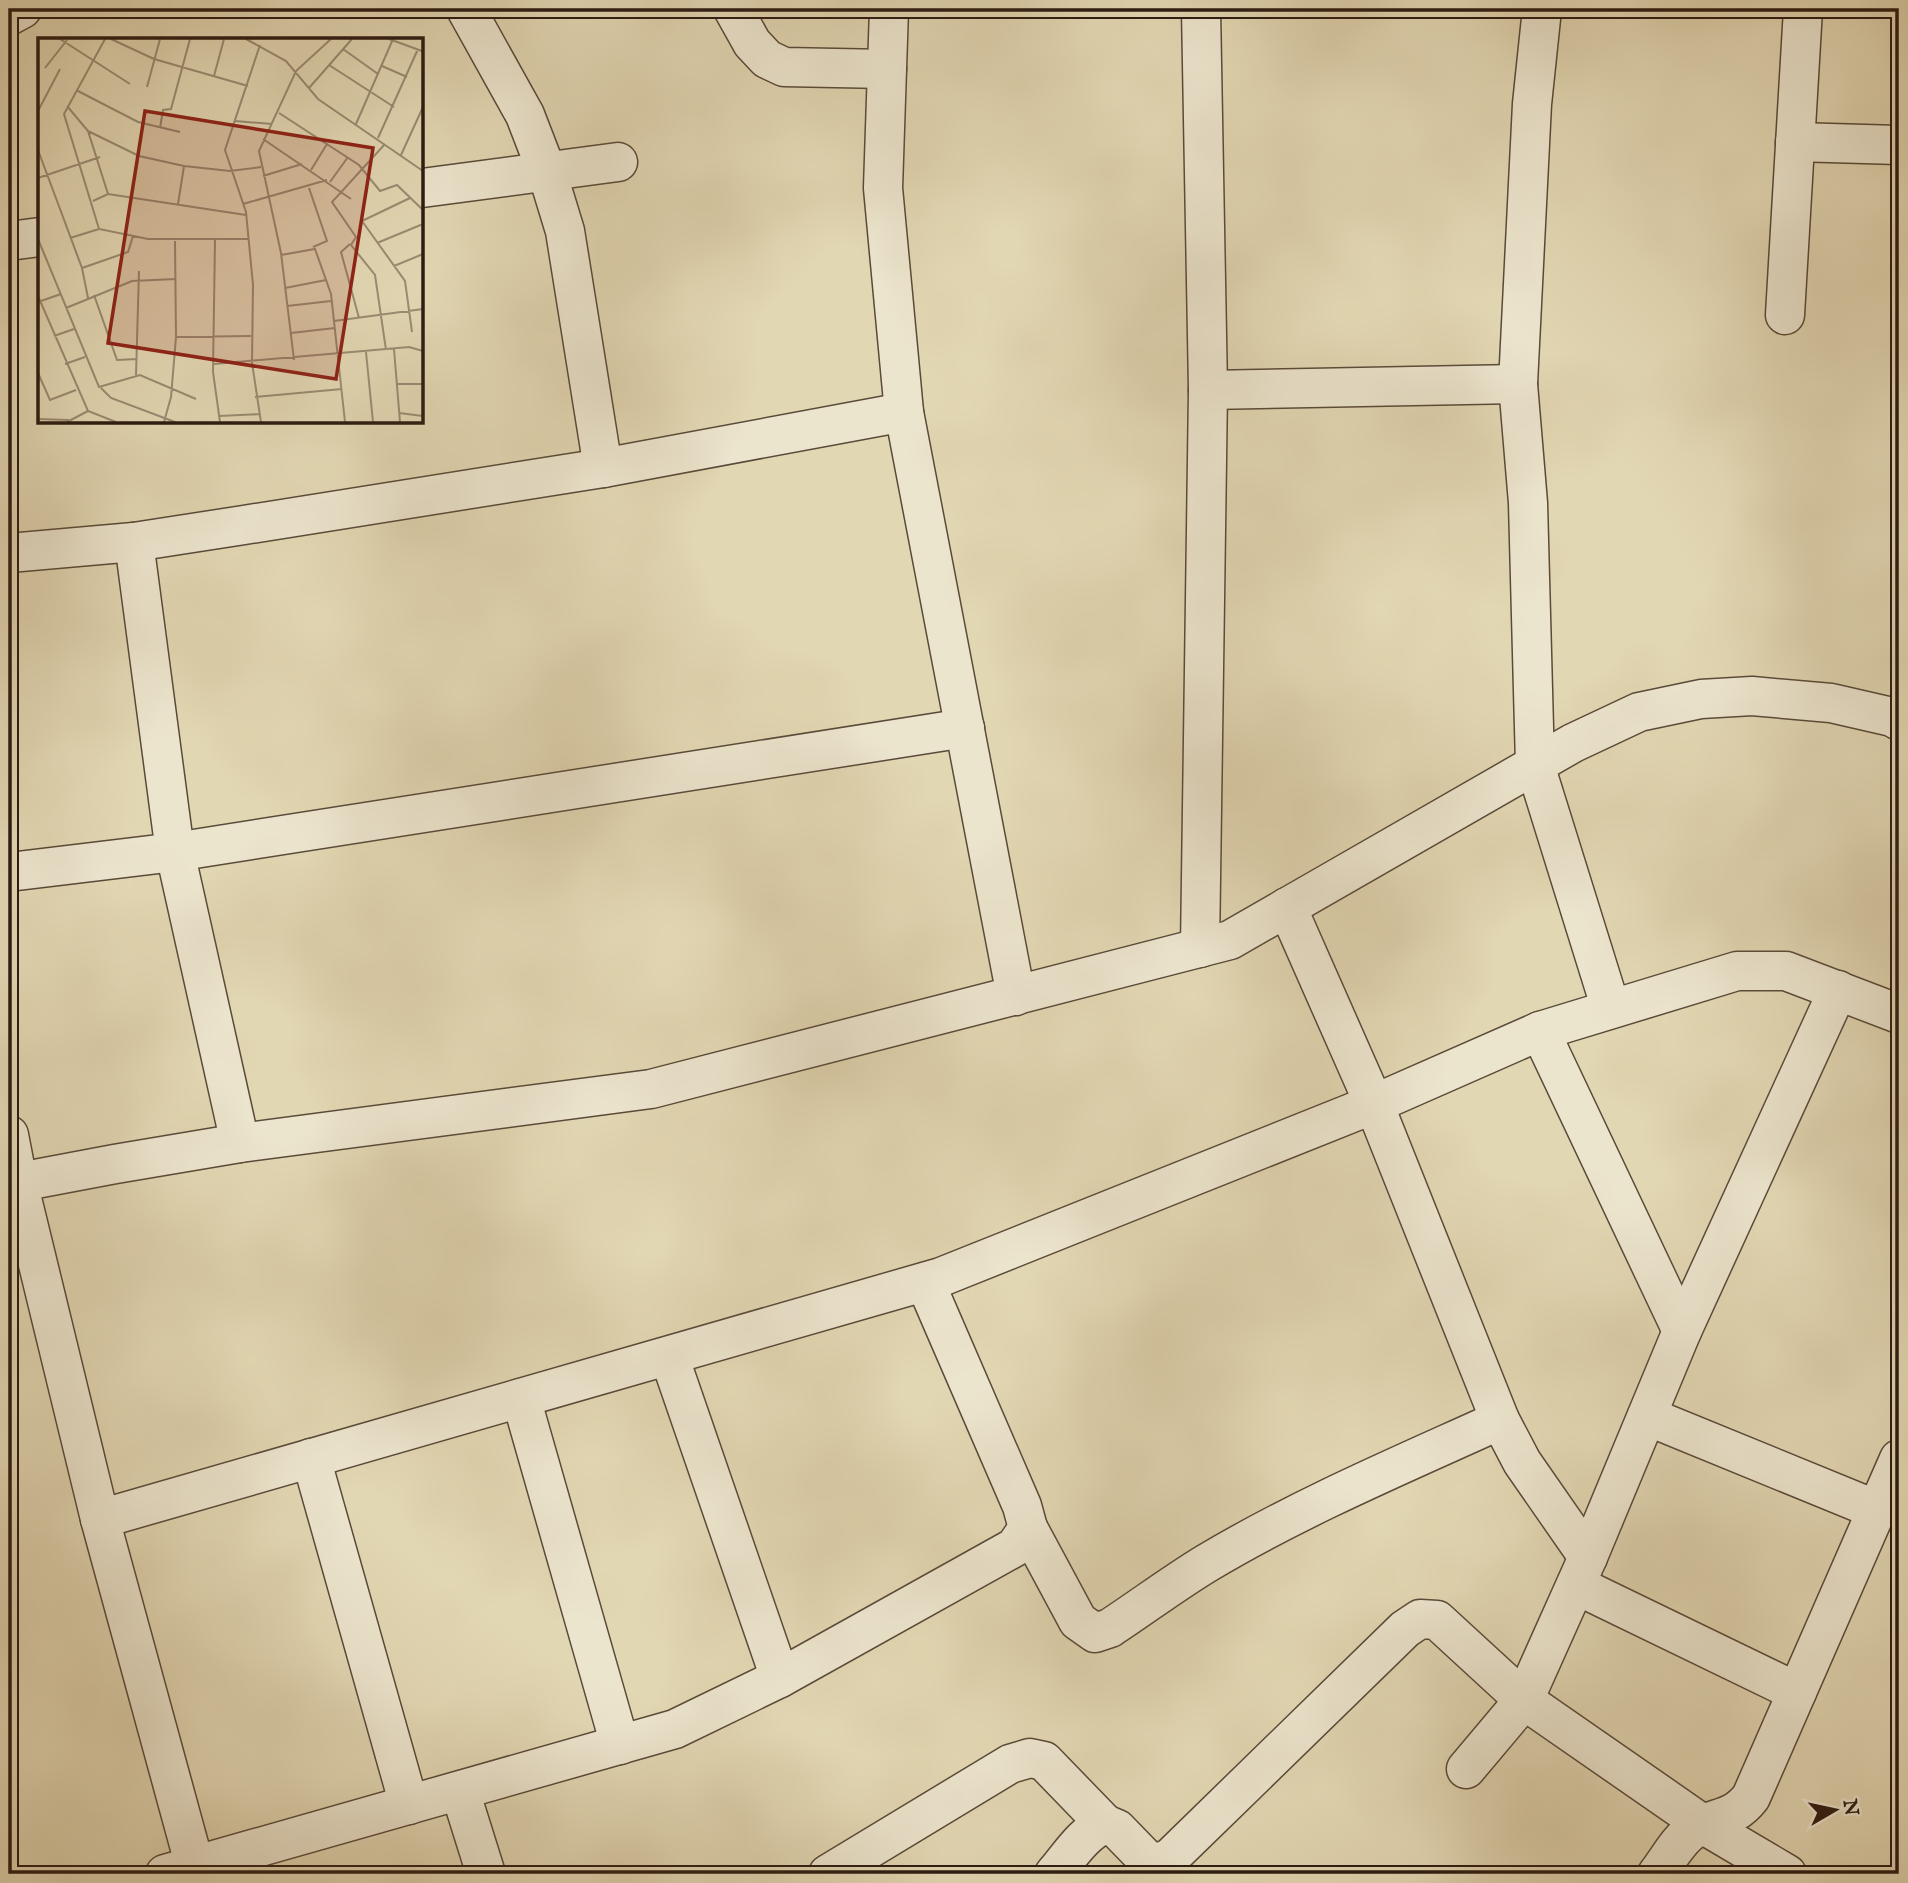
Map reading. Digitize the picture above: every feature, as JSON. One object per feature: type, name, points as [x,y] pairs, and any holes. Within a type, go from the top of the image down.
[{"type":"street","points":[[9,16],[22,9]]},
{"type":"street","points":[[466,9],[525,115],[547,172],[565,231],[603,468]]},
{"type":"street","points":[[733,9],[752,43],[767,59],[783,67],[887,69]]},
{"type":"street","points":[[889,9],[883,188],[904,412],[1016,996]]},
{"type":"street","points":[[1200,948],[1208,390],[1201,9]]},
{"type":"street","points":[[1542,9],[1532,104],[1518,384],[1528,503],[1535,765],[1611,1009]]},
{"type":"street","points":[[1786,315],[1803,9]]},
{"type":"street","points":[[1795,142],[1899,145]]},
{"type":"street","points":[[424,188],[618,162]]},
{"type":"street","points":[[9,241],[38,237]]},
{"type":"street","points":[[1208,390],[1518,384]]},
{"type":"street","points":[[9,552],[134,542],[603,468],[904,412]]},
{"type":"street","points":[[134,542],[175,852],[240,1143]]},
{"type":"street","points":[[13,1183],[240,1143],[651,1089],[1230,940],[1573,743],[1639,712],[1701,699],[1752,696],[1832,703],[1899,721]]},
{"type":"street","points":[[9,872],[175,852],[965,728]]},
{"type":"street","points":[[1287,907],[1374,1104],[1500,1420],[1582,1571],[1797,1692]]},
{"type":"street","points":[[100,1519],[942,1278],[1374,1104],[1540,1031],[1737,971],[1786,971],[1899,1014]]},
{"type":"street","points":[[1466,1769],[1524,1700],[1582,1571],[1682,1331],[1838,990]]},
{"type":"street","points":[[1540,1031],[1682,1331]]},
{"type":"street","points":[[9,1135],[13,1183],[100,1519],[186,1871],[674,1729],[780,1678],[1015,1547],[1028,1528]]},
{"type":"street","points":[[925,1282],[1022,1506],[1028,1528],[1078,1621],[1095,1633],[1110,1628],[1206,1564],[1266,1530],[1336,1494],[1500,1420]]},
{"type":"street","points":[[669,1356],[780,1678]]},
{"type":"street","points":[[521,1398],[620,1745]]},
{"type":"street","points":[[1647,1416],[1877,1510]]},
{"type":"street","points":[[311,1458],[409,1805]]},
{"type":"street","points":[[1657,1874],[1683,1838],[1693,1829],[1742,1809],[1751,1797],[1899,1459]]},
{"type":"street","points":[[828,1874],[1010,1764],[1030,1758],[1044,1761],[1105,1824],[1117,1829],[1149,1862],[1170,1858],[1405,1629],[1420,1619],[1437,1620],[1524,1700],[1704,1825],[1787,1874]]},
{"type":"street","points":[[460,1791],[486,1874]]},
{"type":"street","points":[[1054,1874],[1087,1835],[1105,1824]]}]
